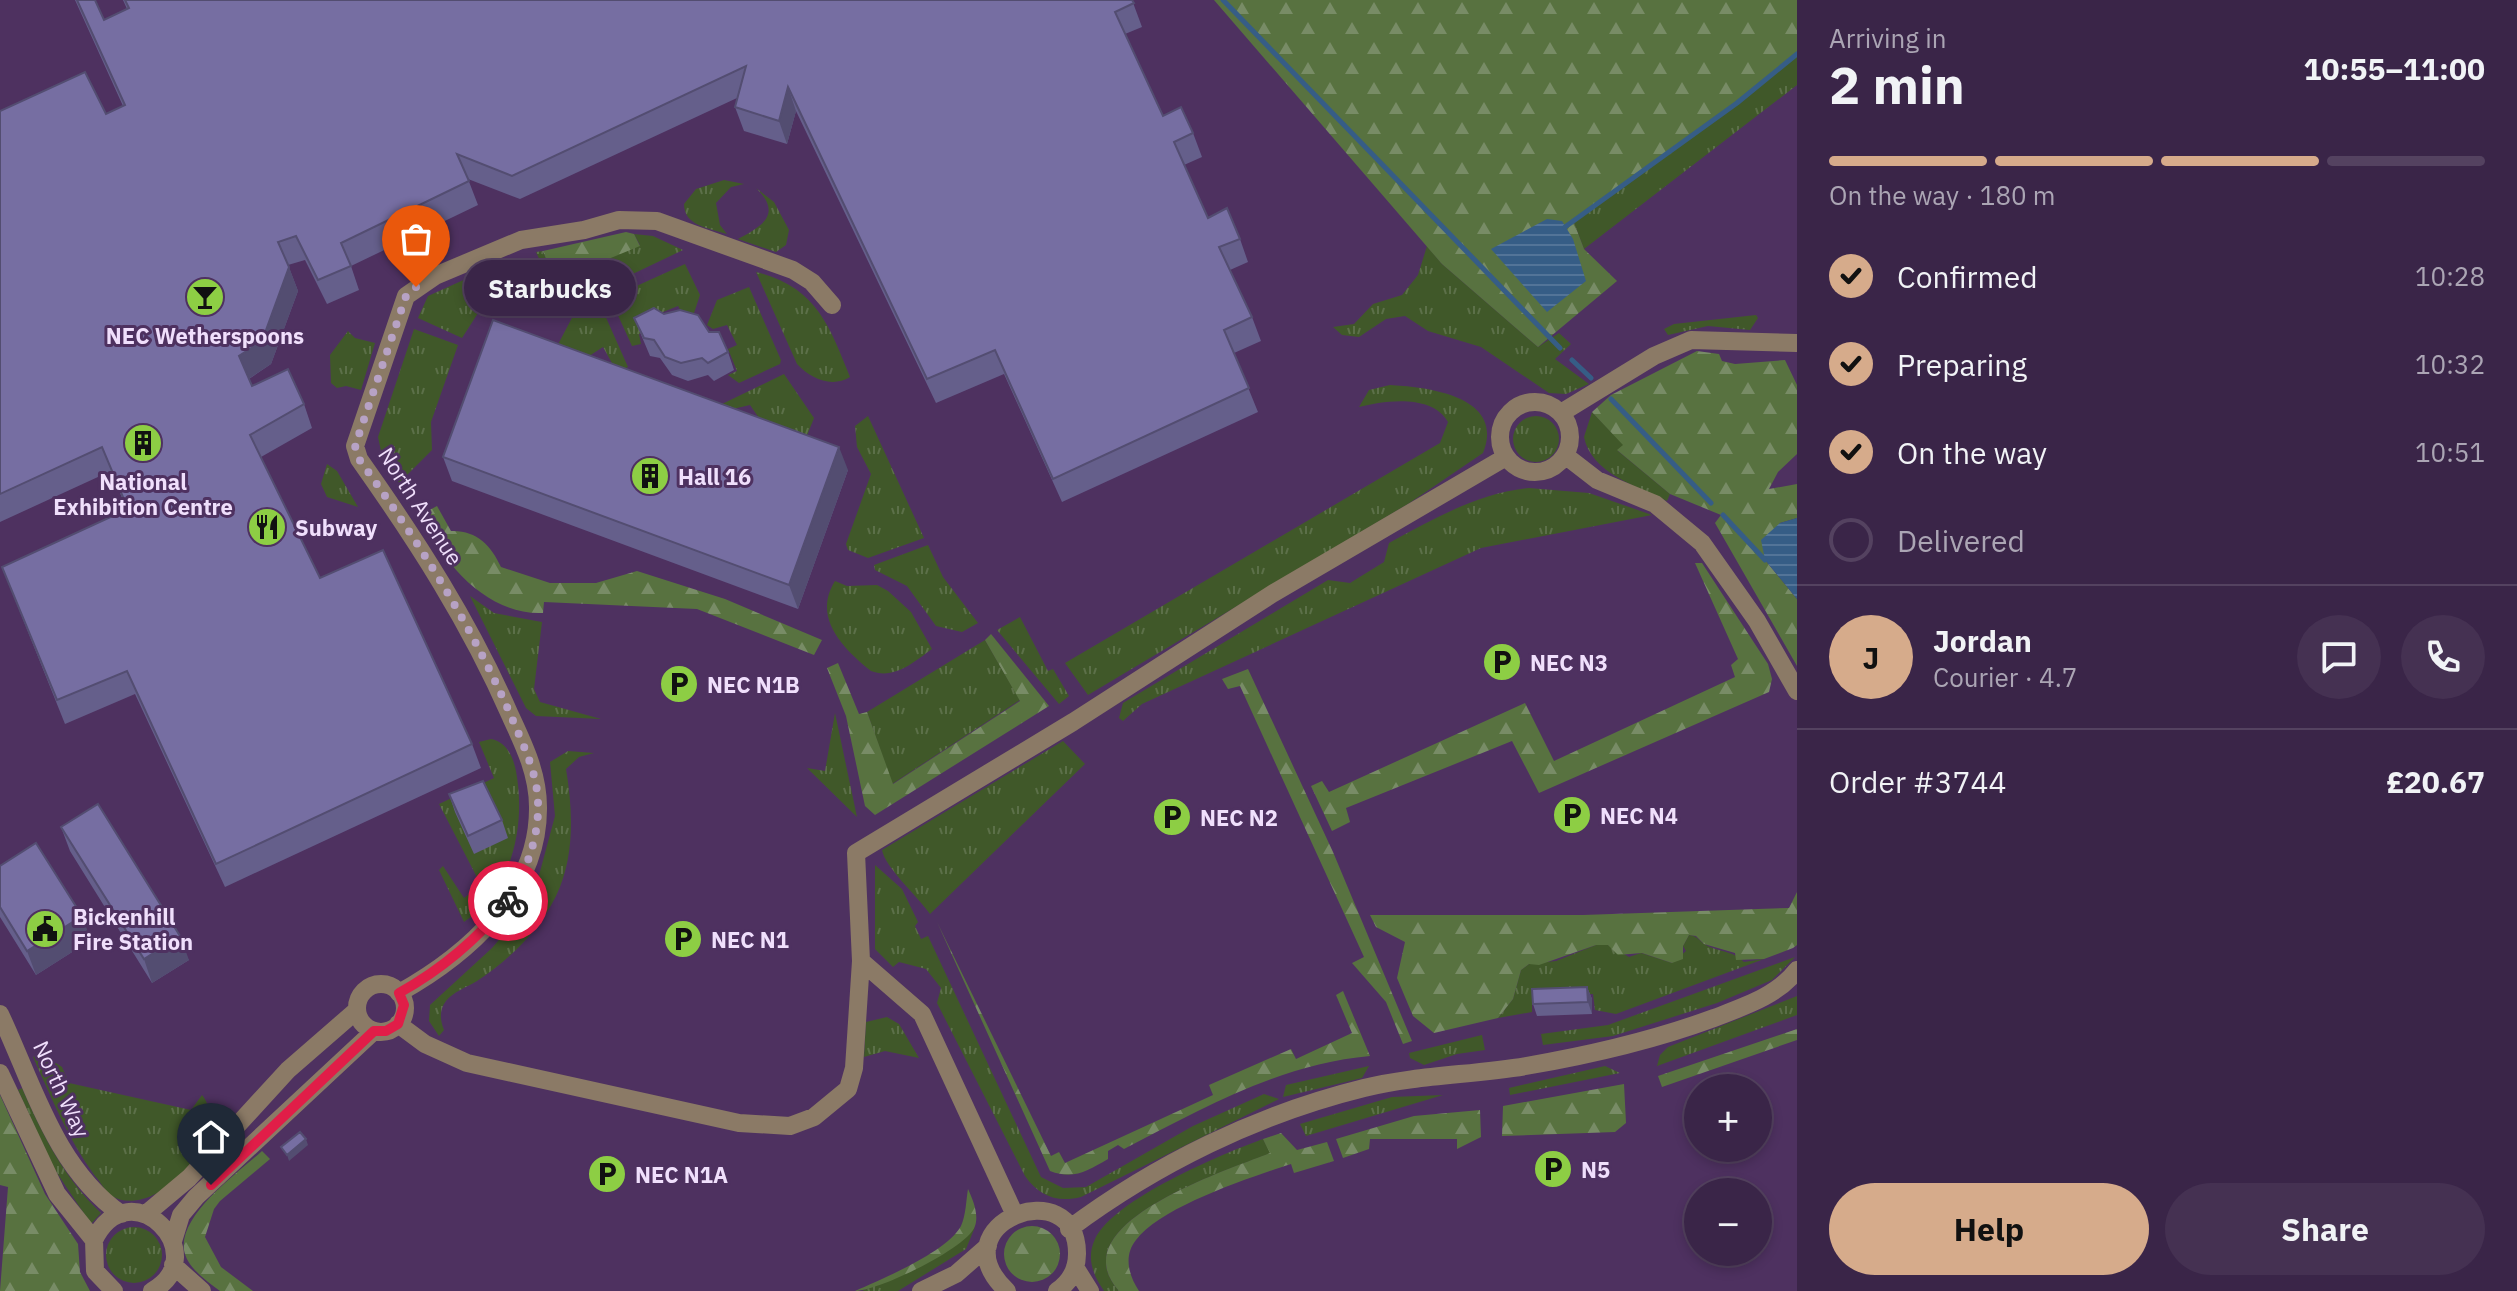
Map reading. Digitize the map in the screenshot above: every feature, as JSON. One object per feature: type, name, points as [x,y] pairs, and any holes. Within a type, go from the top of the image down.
[{"type":"street","name":"North Avenue","points":[[399,993],[434,973],[488,927],[509,899],[530,854],[538,809],[534,772],[486,660],[432,564],[359,459],[355,446],[406,296],[435,276],[496,248],[635,218],[678,227],[793,270],[812,282],[832,305]]},
{"type":"street","points":[[1561,413],[1654,356],[1691,340],[1797,343]]},
{"type":"street","points":[[1532,401],[1546,403],[1561,413],[1569,427],[1566,456],[1548,469],[1534,472],[1522,470],[1506,457],[1500,433],[1512,409],[1532,401]]},
{"type":"street","points":[[1566,456],[1597,480],[1655,504],[1702,543],[1757,621],[1797,691]]},
{"type":"street","points":[[398,1024],[425,1044],[467,1063],[739,1123],[790,1126],[814,1117],[848,1089],[854,1068],[861,961],[856,853],[1073,722],[1272,594],[1506,457]]},
{"type":"street","points":[[861,961],[922,1014],[1014,1213]]},
{"type":"street","points":[[1069,1229],[1118,1193],[1168,1165],[1299,1107],[1375,1086],[1525,1066],[1629,1045],[1724,1014],[1791,985],[1797,970]]},
{"type":"street","points":[[384,984],[399,993],[404,1005],[398,1024],[386,1031],[374,1031],[362,1022],[357,1010],[360,995],[371,986],[384,984]]},
{"type":"street","points":[[146,1214],[189,1178],[288,1070],[357,1010]]},
{"type":"street","name":"North Way","points":[[0,1014],[57,1142],[93,1191],[121,1214]]},
{"type":"street","points":[[152,1291],[164,1282],[173,1265],[173,1241],[181,1215],[196,1197],[374,1031]]},
{"type":"street","points":[[0,1073],[57,1194],[94,1240]]},
{"type":"street","points":[[921,1291],[956,1274],[988,1246],[1002,1221],[1014,1213],[1045,1211],[1069,1229],[1077,1247],[1075,1267],[1057,1291]]},
{"type":"street","points":[[114,1291],[95,1271],[92,1261],[94,1240],[104,1224],[121,1214],[146,1214],[167,1230],[173,1241]]},
{"type":"street","points":[[988,1246],[989,1264],[996,1280],[1007,1291]]},
{"type":"street","points":[[173,1265],[202,1291]]},
{"type":"street","points":[[1075,1267],[1090,1291]]},
{"type":"green space","points":[[1214,0],[1797,0],[1797,54],[1737,103],[1573,220],[1584,249],[1617,281],[1538,347],[1442,264]]},
{"type":"green space","points":[[1797,54],[1797,85],[1584,249],[1573,220],[1737,103]]},
{"type":"green space","points":[[724,180],[744,184],[731,187],[716,203],[720,225],[727,234],[693,222],[684,204],[696,189]]},
{"type":"green space","points":[[756,188],[774,202],[789,230],[786,245],[776,252],[738,239],[766,219],[768,206]]},
{"type":"green space","points":[[626,232],[634,234],[640,246],[579,271],[550,269],[543,251]]},
{"type":"green space","points":[[634,234],[653,236],[683,250],[572,303],[559,302],[536,252],[543,251],[550,269],[640,245]]},
{"type":"green space","points":[[1427,246],[1442,264],[1538,347],[1559,333],[1571,344],[1555,359],[1589,384],[1566,394],[1549,393],[1481,347],[1428,331],[1405,316],[1386,319],[1359,337],[1342,335],[1333,327],[1354,324],[1373,304],[1402,295],[1418,275]]},
{"type":"green space","points":[[685,264],[700,295],[692,319],[685,318],[678,306],[658,314],[660,324],[639,334],[641,344],[632,346],[610,298]]},
{"type":"green space","points":[[488,269],[504,301],[480,310],[462,338],[418,318],[428,296]]},
{"type":"green space","points":[[756,272],[793,287],[807,298],[827,325],[850,377],[829,382],[809,374],[797,364]]},
{"type":"green space","points":[[749,287],[781,360],[780,364],[739,383],[728,375],[737,371],[728,349],[737,345],[727,325],[713,329],[707,325],[717,300]]},
{"type":"green space","points":[[600,304],[628,367],[617,372],[603,347],[583,360],[554,352],[574,314]]},
{"type":"green space","points":[[1756,315],[1758,318],[1750,330],[1708,326],[1668,335],[1664,329],[1674,324]]},
{"type":"green space","points":[[414,329],[458,345],[431,422],[432,450],[399,483],[381,451],[378,437]]},
{"type":"green space","points":[[348,331],[355,338],[375,343],[361,390],[346,386],[337,388],[331,383],[330,355]]},
{"type":"green space","points":[[1697,351],[1719,354],[1722,361],[1735,364],[1785,360],[1797,385],[1797,454],[1778,472],[1769,489],[1797,484],[1797,518],[1780,523],[1765,560],[1797,599],[1797,666],[1715,523],[1721,515],[1670,494],[1617,450],[1623,445],[1592,412],[1611,395]]},
{"type":"green space","points":[[784,374],[814,418],[804,443],[768,431],[750,405],[724,411],[722,404]]},
{"type":"green space","points":[[1390,385],[1442,392],[1473,407],[1483,419],[1487,434],[1483,453],[1408,504],[1088,695],[1065,663],[1440,443],[1448,422],[1431,407],[1395,401],[1359,407],[1369,390]]},
{"type":"green space","points":[[1592,412],[1624,445],[1618,451],[1670,494],[1667,501],[1617,477],[1596,460],[1588,450],[1584,437]]},
{"type":"green space","points":[[868,416],[924,538],[868,558],[848,550],[846,544],[871,474],[857,447],[855,426]]},
{"type":"green space","points":[[1536,416],[1552,423],[1559,439],[1552,455],[1536,462],[1520,455],[1513,439],[1520,423]]},
{"type":"green space","points":[[327,464],[337,471],[358,507],[327,497],[321,484]]},
{"type":"green space","points":[[1529,488],[1589,493],[1652,515],[1481,548],[1142,704],[1123,721],[1119,718],[1123,703],[1328,580],[1350,583],[1384,562],[1389,543],[1474,501]]},
{"type":"green space","points":[[437,506],[451,531],[468,533],[482,540],[501,567],[550,583],[596,583],[637,571],[725,599],[822,640],[814,655],[697,609],[544,602],[543,613],[523,612],[504,606],[468,582],[441,550],[424,513]]},
{"type":"green space","points":[[928,545],[943,577],[978,623],[962,632],[936,626],[907,586],[875,570],[874,565]]},
{"type":"green space","points":[[1695,563],[1702,563],[1768,664],[1772,679],[1769,692],[1539,793],[1512,741],[1346,808],[1350,822],[1332,831],[1311,786],[1322,781],[1329,792],[1525,703],[1554,761],[1735,677],[1731,665],[1738,659]]},
{"type":"green space","points":[[835,581],[847,586],[877,585],[888,591],[911,612],[932,649],[896,671],[871,671],[841,642],[829,620],[827,607]]},
{"type":"green space","points":[[470,596],[494,613],[542,622],[534,689],[540,702],[601,719],[536,716],[526,708]]},
{"type":"green space","points":[[1020,617],[1048,671],[1053,669],[1069,696],[1059,704],[997,630]]},
{"type":"green space","points":[[991,634],[1049,706],[875,815],[865,806],[846,716],[827,668],[838,663],[859,714],[867,712],[893,784],[1020,701],[985,640]]},
{"type":"green space","points":[[985,640],[1020,700],[892,784],[867,712]]},
{"type":"green space","points":[[1248,669],[1333,852],[1412,1041],[1403,1044],[1386,1002],[1352,963],[1364,957],[1240,686],[1228,689],[1222,679]]},
{"type":"green space","points":[[835,713],[857,817],[807,768],[825,771]]},
{"type":"green space","points":[[491,739],[505,747],[515,766],[519,792],[517,834],[505,874],[481,908],[464,922],[439,870],[443,866],[464,898],[481,885],[439,804],[494,778],[479,742]]},
{"type":"green space","points":[[1063,741],[1085,764],[930,914],[895,873],[882,850]]},
{"type":"green space","points":[[568,751],[594,753],[579,757],[566,769],[571,833],[567,865],[556,896],[532,933],[512,954],[446,1001],[441,1015],[444,1030],[439,1036],[429,1021],[430,1005],[492,948],[510,927],[538,879],[555,816],[550,762]]},
{"type":"green space","points":[[875,865],[902,889],[918,922],[915,926],[921,939],[928,936],[1041,1177],[1063,1188],[1086,1187],[1193,1126],[1264,1094],[1279,1099],[1081,1197],[1056,1198],[1036,1189],[1025,1176],[937,1003],[941,988],[926,969],[899,962],[893,967],[875,949]]},
{"type":"green space","points":[[1797,892],[1797,945],[1793,948],[1764,959],[1736,960],[1735,953],[1704,944],[1696,936],[1689,935],[1683,946],[1683,959],[1672,963],[1642,953],[1618,955],[1608,945],[1596,945],[1539,965],[1529,964],[1521,970],[1513,999],[1498,1018],[1434,1033],[1413,1016],[1397,978],[1405,942],[1376,927],[1370,915],[1583,915],[1789,908]]},
{"type":"green space","points":[[937,922],[1051,1156],[1059,1152],[1065,1163],[1213,1095],[1209,1085],[1291,1049],[1296,1059],[1352,1033],[1336,995],[1343,991],[1370,1056],[1305,1068],[1273,1078],[1242,1090],[1124,1149],[1118,1145],[1108,1151],[1108,1159],[1080,1173],[1059,1174],[1050,1171]]},
{"type":"green space","points":[[1689,935],[1744,962],[1764,959],[1616,1014],[1595,1010],[1593,994],[1532,996],[1532,1012],[1498,1018],[1513,999],[1521,970],[1529,964],[1556,961],[1596,945],[1608,945],[1629,957],[1641,953],[1672,963],[1686,951],[1683,946]]},
{"type":"green space","points":[[1795,957],[1772,980],[1717,1003],[1613,1036],[1543,1045],[1541,1034],[1608,1025]]},
{"type":"green space","points":[[1797,996],[1797,1015],[1657,1066],[1660,1055],[1668,1047]]},
{"type":"green space","points":[[887,1017],[899,1024],[919,1058],[885,1051],[864,1057],[866,1022]]},
{"type":"green space","points":[[1797,1029],[1797,1040],[1699,1074],[1684,1074],[1684,1079],[1662,1087],[1658,1076]]},
{"type":"green space","points":[[1482,1035],[1485,1050],[1457,1054],[1424,1065],[1410,1058],[1409,1053]]},
{"type":"green space","points":[[41,1053],[62,1067],[69,1083],[191,1110],[202,1095],[210,1113],[208,1132],[199,1153],[185,1172],[147,1198],[128,1201],[110,1195],[85,1162],[61,1118],[33,1057]]},
{"type":"green space","points":[[1369,1066],[1362,1078],[1283,1097],[1286,1085]]},
{"type":"green space","points":[[1605,1066],[1620,1073],[1510,1095],[1509,1088]]},
{"type":"green space","points":[[1624,1084],[1626,1123],[1615,1132],[1502,1136],[1503,1106]]},
{"type":"green space","points":[[22,1088],[55,1155],[101,1213],[91,1224],[53,1167],[18,1090]]},
{"type":"green space","points":[[0,1095],[45,1194],[78,1244],[80,1272],[90,1291],[0,1291],[8,1187],[0,1185]]},
{"type":"green space","points":[[1443,1095],[1306,1136],[1300,1124],[1392,1097]]},
{"type":"green space","points":[[1480,1110],[1481,1137],[1457,1149],[1457,1139],[1370,1139],[1369,1149],[1343,1158],[1336,1139],[1414,1116]]},
{"type":"green space","points":[[1281,1133],[1297,1150],[1327,1142],[1334,1161],[1294,1173],[1291,1164],[1208,1194],[1165,1216],[1148,1228],[1132,1246],[1130,1272],[1139,1291],[1119,1291],[1106,1266],[1111,1243],[1129,1222],[1188,1186],[1270,1153],[1263,1139]]},
{"type":"green space","points":[[1263,1139],[1271,1153],[1188,1186],[1129,1222],[1111,1243],[1106,1266],[1119,1291],[1104,1291],[1094,1273],[1091,1253],[1095,1239],[1106,1224],[1146,1194],[1171,1180]]},
{"type":"green space","points":[[262,1151],[270,1159],[220,1201],[214,1209],[205,1237],[221,1267],[253,1291],[220,1291],[189,1263],[184,1250],[185,1236],[191,1222],[212,1195]]},
{"type":"green space","points":[[968,1189],[976,1217],[969,1235],[921,1267],[882,1284],[855,1291],[913,1264],[954,1236],[963,1222]]},
{"type":"green space","points":[[1032,1226],[1052,1234],[1060,1254],[1052,1274],[1032,1282],[1012,1274],[1004,1254],[1012,1234]]},
{"type":"green space","points":[[134,1227],[154,1235],[162,1255],[154,1275],[134,1283],[114,1275],[106,1255],[114,1235]]},
{"type":"green space","points":[[975,1227],[966,1249],[898,1291],[862,1291],[937,1257]]},
{"type":"water","points":[[1547,219],[1562,221],[1573,239],[1586,281],[1547,312],[1491,249]]},
{"type":"water","points":[[1797,518],[1797,599],[1765,560],[1761,540],[1780,523]]},
{"type":"building","name":"National Exhibition Centre","points":[[77,0],[95,0],[104,20],[129,8],[125,0],[1132,0],[1134,3],[1115,12],[1163,116],[1181,107],[1193,133],[1174,142],[1208,218],[1227,208],[1240,239],[1219,247],[1252,317],[1224,330],[1249,388],[1053,479],[995,350],[927,379],[788,87],[779,121],[735,107],[746,66],[512,176],[457,154],[469,181],[341,243],[351,266],[318,280],[296,236],[278,242],[289,267],[262,341],[239,356],[252,386],[288,369],[304,404],[250,435],[320,578],[383,550],[472,744],[216,864],[127,671],[57,700],[2,567],[128,509],[102,447],[0,494],[0,111],[85,72],[106,114],[125,105]]},
{"type":"building","points":[[654,308],[664,314],[680,310],[698,315],[709,332],[719,332],[728,352],[708,363],[702,358],[681,363],[665,357],[654,340],[644,338],[634,318]]},
{"type":"building","name":"Hall 16","points":[[493,320],[839,447],[789,585],[443,457]]},
{"type":"building","points":[[483,781],[502,820],[468,836],[449,794]]},
{"type":"building","points":[[98,804],[180,936],[144,959],[61,827]]},
{"type":"building","name":"Bickenhill Fire Station","points":[[36,843],[82,916],[27,951],[0,907],[0,866]]},
{"type":"building","points":[[1587,987],[1588,1002],[1533,1004],[1532,989]]},
{"type":"building","points":[[300,1132],[306,1139],[287,1155],[281,1147]]},
{"type":"waterway","points":[[1223,0],[1560,348]]},
{"type":"waterway","points":[[1565,227],[1737,103],[1797,54]]},
{"type":"waterway","points":[[1572,360],[1591,378]]},
{"type":"waterway","points":[[1611,399],[1711,503]]},
{"type":"waterway","points":[[1723,515],[1765,560]]},
{"type":"way so far","points":[[416,287],[406,296],[358,429],[355,446],[359,459],[432,564],[486,660],[534,772],[538,809],[536,827],[530,854],[508,901]]},
{"type":"place","name":"Starbucks","points":[[416,287]]},
{"type":"place","name":"NEC Wetherspoons","points":[[205,297]]},
{"type":"place","name":"National Exhibition Centre","points":[[143,443]]},
{"type":"place","name":"Hall 16","points":[[650,476]]},
{"type":"place","name":"Subway","points":[[267,527]]},
{"type":"place","name":"NEC N3","points":[[1502,662]]},
{"type":"place","name":"NEC N1B","points":[[679,684]]},
{"type":"place","name":"NEC N4","points":[[1572,815]]},
{"type":"place","name":"NEC N2","points":[[1172,817]]},
{"type":"place","name":"Bickenhill Fire Station","points":[[45,929]]},
{"type":"place","name":"NEC N1","points":[[683,939]]},
{"type":"place","name":"N5","points":[[1553,1169]]},
{"type":"place","name":"NEC N1A","points":[[607,1174]]},
{"type":"route","points":[[211,1185],[374,1031],[386,1031],[398,1024],[404,1014],[399,993],[434,973],[462,950],[488,927],[508,901]]}]
